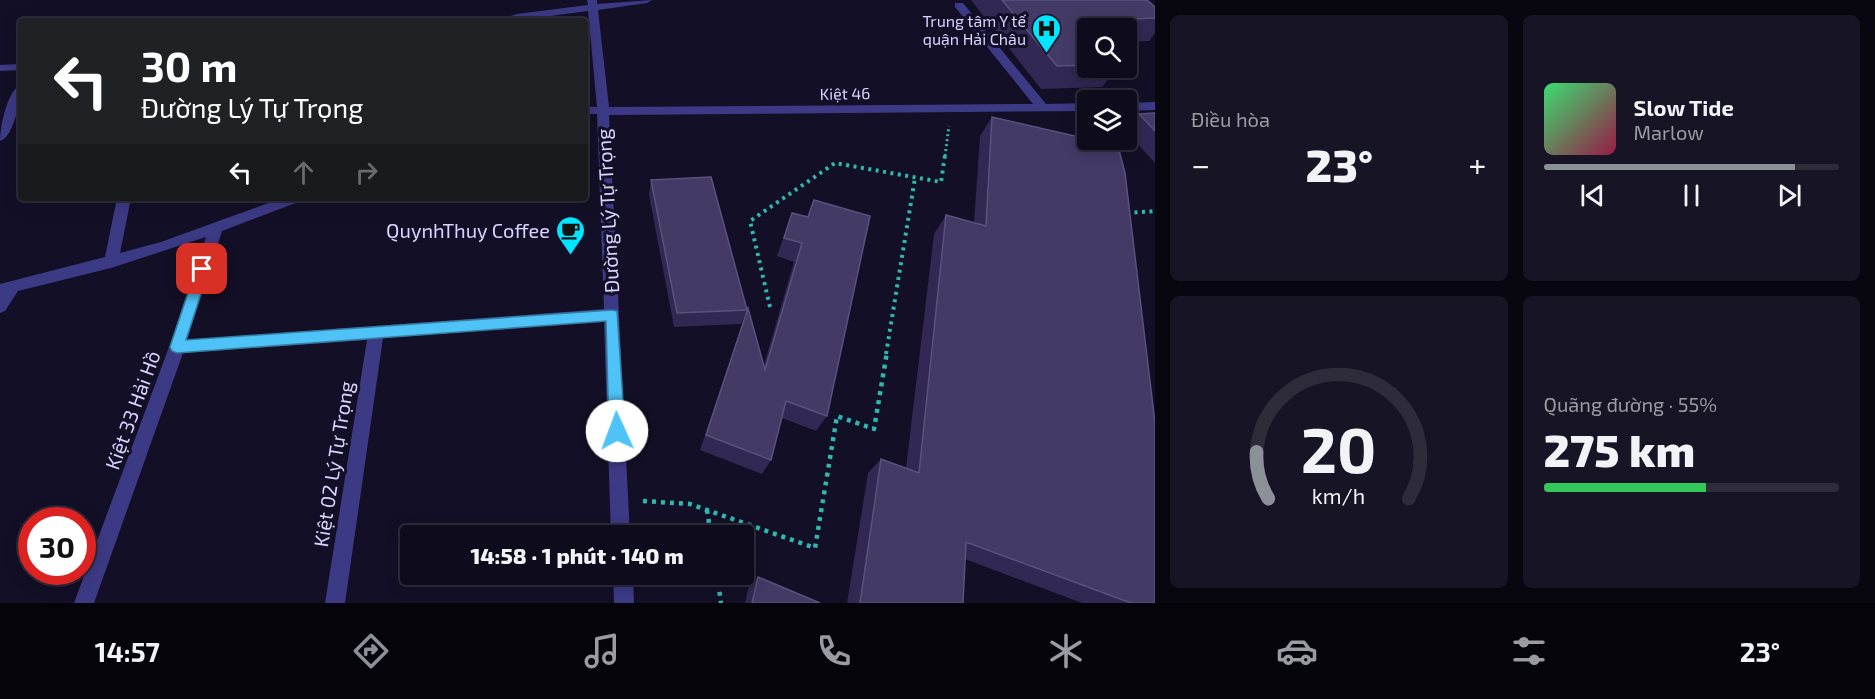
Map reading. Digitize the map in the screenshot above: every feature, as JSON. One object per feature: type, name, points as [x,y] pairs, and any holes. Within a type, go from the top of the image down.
[{"type":"street","points":[[513,18],[593,5],[647,0]]},
{"type":"street","name":"Đường Lý Tự Trọng","points":[[593,5],[590,38],[603,110],[621,525]]},
{"type":"street","points":[[959,5],[1043,108]]},
{"type":"street","points":[[0,68],[18,67]]},
{"type":"street","points":[[0,137],[18,95]]},
{"type":"street","points":[[1137,107],[1155,106]]},
{"type":"street","name":"Kiệt 46","points":[[588,110],[643,112],[1077,107]]},
{"type":"street","points":[[1137,118],[1155,117]]},
{"type":"street","points":[[111,262],[123,201]]},
{"type":"street","points":[[0,307],[6,288],[111,262],[215,230],[288,201]]},
{"type":"street","name":"Kiệt 33 Hải Hồ","points":[[84,603],[177,347],[215,230]]},
{"type":"street","name":"Đường Lý Tự Trọng","points":[[177,347],[612,315]]},
{"type":"street","name":"Kiệt 02 Lý Tự Trọng","points":[[335,603],[376,332]]},
{"type":"street","points":[[623,585],[624,603]]},
{"type":"path","points":[[770,307],[750,221],[835,163],[941,182],[950,122]]},
{"type":"path","points":[[620,500],[690,504],[815,548],[837,416],[874,429],[915,178]]},
{"type":"path","points":[[1120,213],[1155,211]]},
{"type":"path","points":[[707,510],[709,525]]},
{"type":"path","points":[[719,585],[721,603]]},
{"type":"building","points":[[1002,0],[1147,0],[1155,7],[1155,18],[1077,18],[1077,65],[1057,66]]},
{"type":"building","points":[[1155,113],[1155,131],[1139,114]]},
{"type":"building","points":[[992,117],[1077,137],[1077,150],[1119,150],[1125,173],[1155,423],[1155,603],[1131,603],[966,542],[963,603],[860,603],[881,459],[919,473],[946,215],[986,226]]},
{"type":"building","points":[[711,177],[747,310],[677,313],[651,180]]},
{"type":"building","points":[[814,200],[870,216],[827,416],[786,401],[771,460],[706,435],[748,308],[765,370],[802,243],[784,238],[792,213],[808,217]]},
{"type":"building","points":[[758,577],[820,603],[752,603]]},
{"type":"place","name":"Trung tâm Y tế quận Hải Châu","points":[[1047,54]]},
{"type":"place","name":"QuynhThuy Coffee","points":[[571,256]]},
{"type":"route","points":[[202,269],[177,347],[612,315],[617,431]]}]
